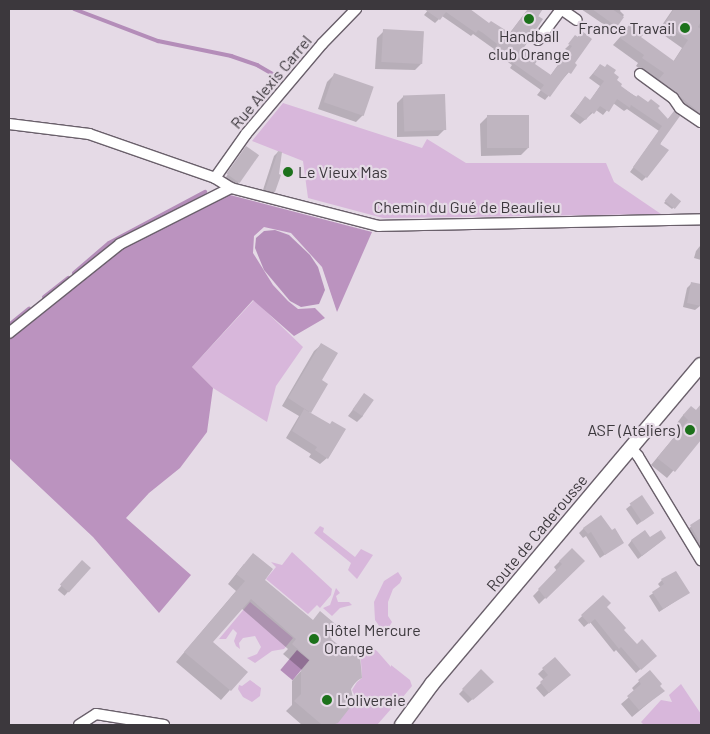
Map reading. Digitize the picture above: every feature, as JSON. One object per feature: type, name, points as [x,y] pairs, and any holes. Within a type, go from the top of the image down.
[{"type":"main road","name":"Route de Caderousse","points":[[402,725],[432,684],[701,365]]},
{"type":"street","name":"Rue Alexis Carrel","points":[[215,178],[246,134],[322,44],[356,9]]},
{"type":"street","points":[[538,40],[561,9],[577,20]]},
{"type":"street","points":[[640,74],[673,98],[680,108],[701,122]]},
{"type":"street","name":"Chemin du Gué de Beaulieu","points":[[9,124],[89,134],[215,178],[230,188],[379,226],[701,219]]},
{"type":"street","points":[[9,332],[120,244],[230,188]]},
{"type":"street","points":[[631,448],[638,456],[701,560]]},
{"type":"street","points":[[79,725],[96,714],[164,725]]},
{"type":"shaded area","points":[[283,103],[422,148],[427,139],[466,163],[606,163],[614,182],[661,214],[383,218],[308,198],[303,161],[252,141]]},
{"type":"shaded area","points":[[226,194],[372,232],[337,312],[322,267],[291,233],[264,227],[254,236],[253,253],[273,285],[298,309],[315,308],[325,318],[294,336],[253,300],[192,367],[213,388],[207,432],[180,468],[149,493],[126,518],[191,575],[159,613],[93,537],[9,458],[9,337],[119,249]]},
{"type":"shaded area","points":[[275,230],[289,235],[310,255],[318,267],[325,290],[319,304],[301,307],[290,301],[264,270],[255,248],[256,238],[264,231]]},
{"type":"shaded area","points":[[254,300],[303,347],[276,386],[267,422],[213,388],[192,367]]},
{"type":"shaded area","points":[[320,526],[324,528],[323,532],[355,557],[361,549],[373,555],[357,579],[348,570],[351,563],[314,533]]},
{"type":"shaded area","points":[[292,552],[332,589],[331,595],[320,608],[317,605],[308,614],[266,579],[276,567],[271,562],[282,565]]},
{"type":"shaded area","points":[[398,572],[402,578],[400,583],[393,589],[388,602],[388,616],[392,622],[389,627],[382,630],[375,620],[374,602],[384,581]]},
{"type":"shaded area","points":[[336,588],[340,593],[336,596],[338,602],[349,602],[352,605],[340,608],[332,616],[323,608],[330,605]]},
{"type":"shaded area","points":[[250,602],[293,638],[284,649],[272,651],[255,663],[247,658],[257,654],[261,647],[255,636],[243,638],[239,643],[240,649],[234,641],[237,633],[233,629],[226,639],[219,639]]},
{"type":"shaded area","points":[[360,645],[371,647],[377,651],[391,667],[391,665],[410,680],[412,686],[393,709],[397,694],[391,709],[377,725],[333,725],[357,700],[352,690],[362,678]]},
{"type":"shaded area","points":[[297,650],[309,660],[293,680],[280,670]]},
{"type":"shaded area","points":[[250,680],[261,688],[260,696],[252,702],[243,697],[238,689],[239,685],[242,686]]},
{"type":"shaded area","points":[[681,684],[701,714],[701,725],[644,725],[641,722],[661,700],[672,702],[669,695]]},
{"type":"building","points":[[424,9],[470,9],[489,23],[491,21],[510,33],[528,9],[543,9],[538,16],[543,19],[523,49],[537,61],[535,64],[551,75],[572,46],[568,44],[575,35],[578,37],[582,31],[592,39],[575,63],[577,65],[571,74],[568,72],[550,97],[540,90],[544,85],[513,63],[515,61],[496,47],[497,44],[483,33],[478,30],[476,33],[446,12],[440,20]]},
{"type":"building","points":[[592,9],[612,9],[624,17],[617,27]]},
{"type":"building","points":[[674,9],[701,9],[701,21],[698,27],[701,29],[701,114],[659,79],[664,73],[642,58],[644,55],[620,38],[629,25],[643,35],[641,37],[674,61],[688,40],[664,24]]},
{"type":"building","points":[[383,29],[424,31],[422,64],[381,62]]},
{"type":"building","points":[[600,64],[605,67],[607,64],[616,70],[614,73],[619,77],[617,80],[622,84],[621,86],[636,97],[638,95],[648,102],[651,99],[660,106],[658,108],[668,119],[674,111],[680,116],[660,144],[669,150],[647,178],[633,167],[662,126],[631,105],[630,108],[617,99],[609,112],[600,106],[594,114],[591,112],[586,120],[574,112],[585,96],[590,100],[604,81],[593,74]]},
{"type":"building","points":[[334,73],[374,87],[364,116],[324,102]]},
{"type":"building","points":[[445,94],[446,130],[404,131],[403,95]]},
{"type":"building","points":[[487,115],[529,115],[529,148],[487,148]]},
{"type":"building","points":[[246,146],[259,155],[240,183],[226,174]]},
{"type":"building","points":[[278,151],[282,152],[279,174],[281,175],[275,192],[265,190]]},
{"type":"building","points":[[671,193],[681,201],[675,209],[665,201]]},
{"type":"building","points":[[691,282],[701,284],[701,306],[687,303]]},
{"type":"building","points":[[321,343],[338,353],[322,380],[328,384],[311,413],[288,398]]},
{"type":"building","points":[[364,393],[374,400],[362,416],[353,409]]},
{"type":"building","name":"ASF (Ateliers)","points":[[701,404],[701,440],[675,472],[657,458],[688,420],[683,415],[691,406],[696,410]]},
{"type":"building","points":[[304,409],[330,424],[332,421],[346,429],[328,459],[315,450],[317,447],[292,431]]},
{"type":"building","points":[[642,495],[654,513],[642,522],[630,503]]},
{"type":"building","points":[[601,515],[612,530],[615,528],[624,543],[605,555],[591,532],[588,534],[583,528]]},
{"type":"building","points":[[701,518],[701,544],[690,525]]},
{"type":"building","points":[[645,530],[650,537],[661,530],[666,538],[642,556],[631,540]]},
{"type":"building","points":[[572,548],[585,561],[546,599],[538,589],[562,564],[559,561]]},
{"type":"building","name":"Hôtel Mercure Orange","points":[[253,553],[273,569],[265,580],[313,620],[320,611],[340,628],[331,639],[341,647],[359,645],[362,678],[356,681],[351,689],[353,698],[356,700],[338,723],[332,725],[321,724],[294,701],[301,694],[301,671],[310,660],[292,644],[296,639],[251,599],[213,642],[248,672],[231,691],[184,652],[245,581],[236,574]]},
{"type":"building","points":[[82,560],[91,568],[69,593],[60,585]]},
{"type":"building","points":[[676,571],[690,593],[663,609],[652,592],[664,584],[661,579]]},
{"type":"building","points":[[603,595],[611,603],[607,607],[626,628],[624,630],[637,644],[642,639],[657,656],[641,670],[621,647],[619,649],[595,619],[589,624],[581,615]]},
{"type":"building","points":[[555,657],[571,675],[549,693],[540,682],[548,675],[542,668]]},
{"type":"building","points":[[481,669],[494,682],[473,700],[462,689]]},
{"type":"building","points":[[650,670],[662,684],[660,686],[665,691],[639,710],[627,696],[641,684],[638,680]]},
{"type":"waterway","points":[[74,9],[158,41],[231,56],[257,65],[281,79]]},
{"type":"waterway","points":[[74,273],[109,243],[205,192]]},
{"type":"waterway","points":[[44,297],[68,278]]},
{"type":"waterway","points":[[9,325],[29,309]]},
{"type":"place","name":"Handball club Orange","points":[[529,19]]},
{"type":"place","name":"France Travail","points":[[685,28]]},
{"type":"place","name":"Le Vieux Mas","points":[[288,172]]},
{"type":"place","name":"ASF (Ateliers)","points":[[690,430]]},
{"type":"place","name":"Hôtel Mercure Orange","points":[[314,639]]},
{"type":"place","name":"L'oliveraie","points":[[327,700]]}]
